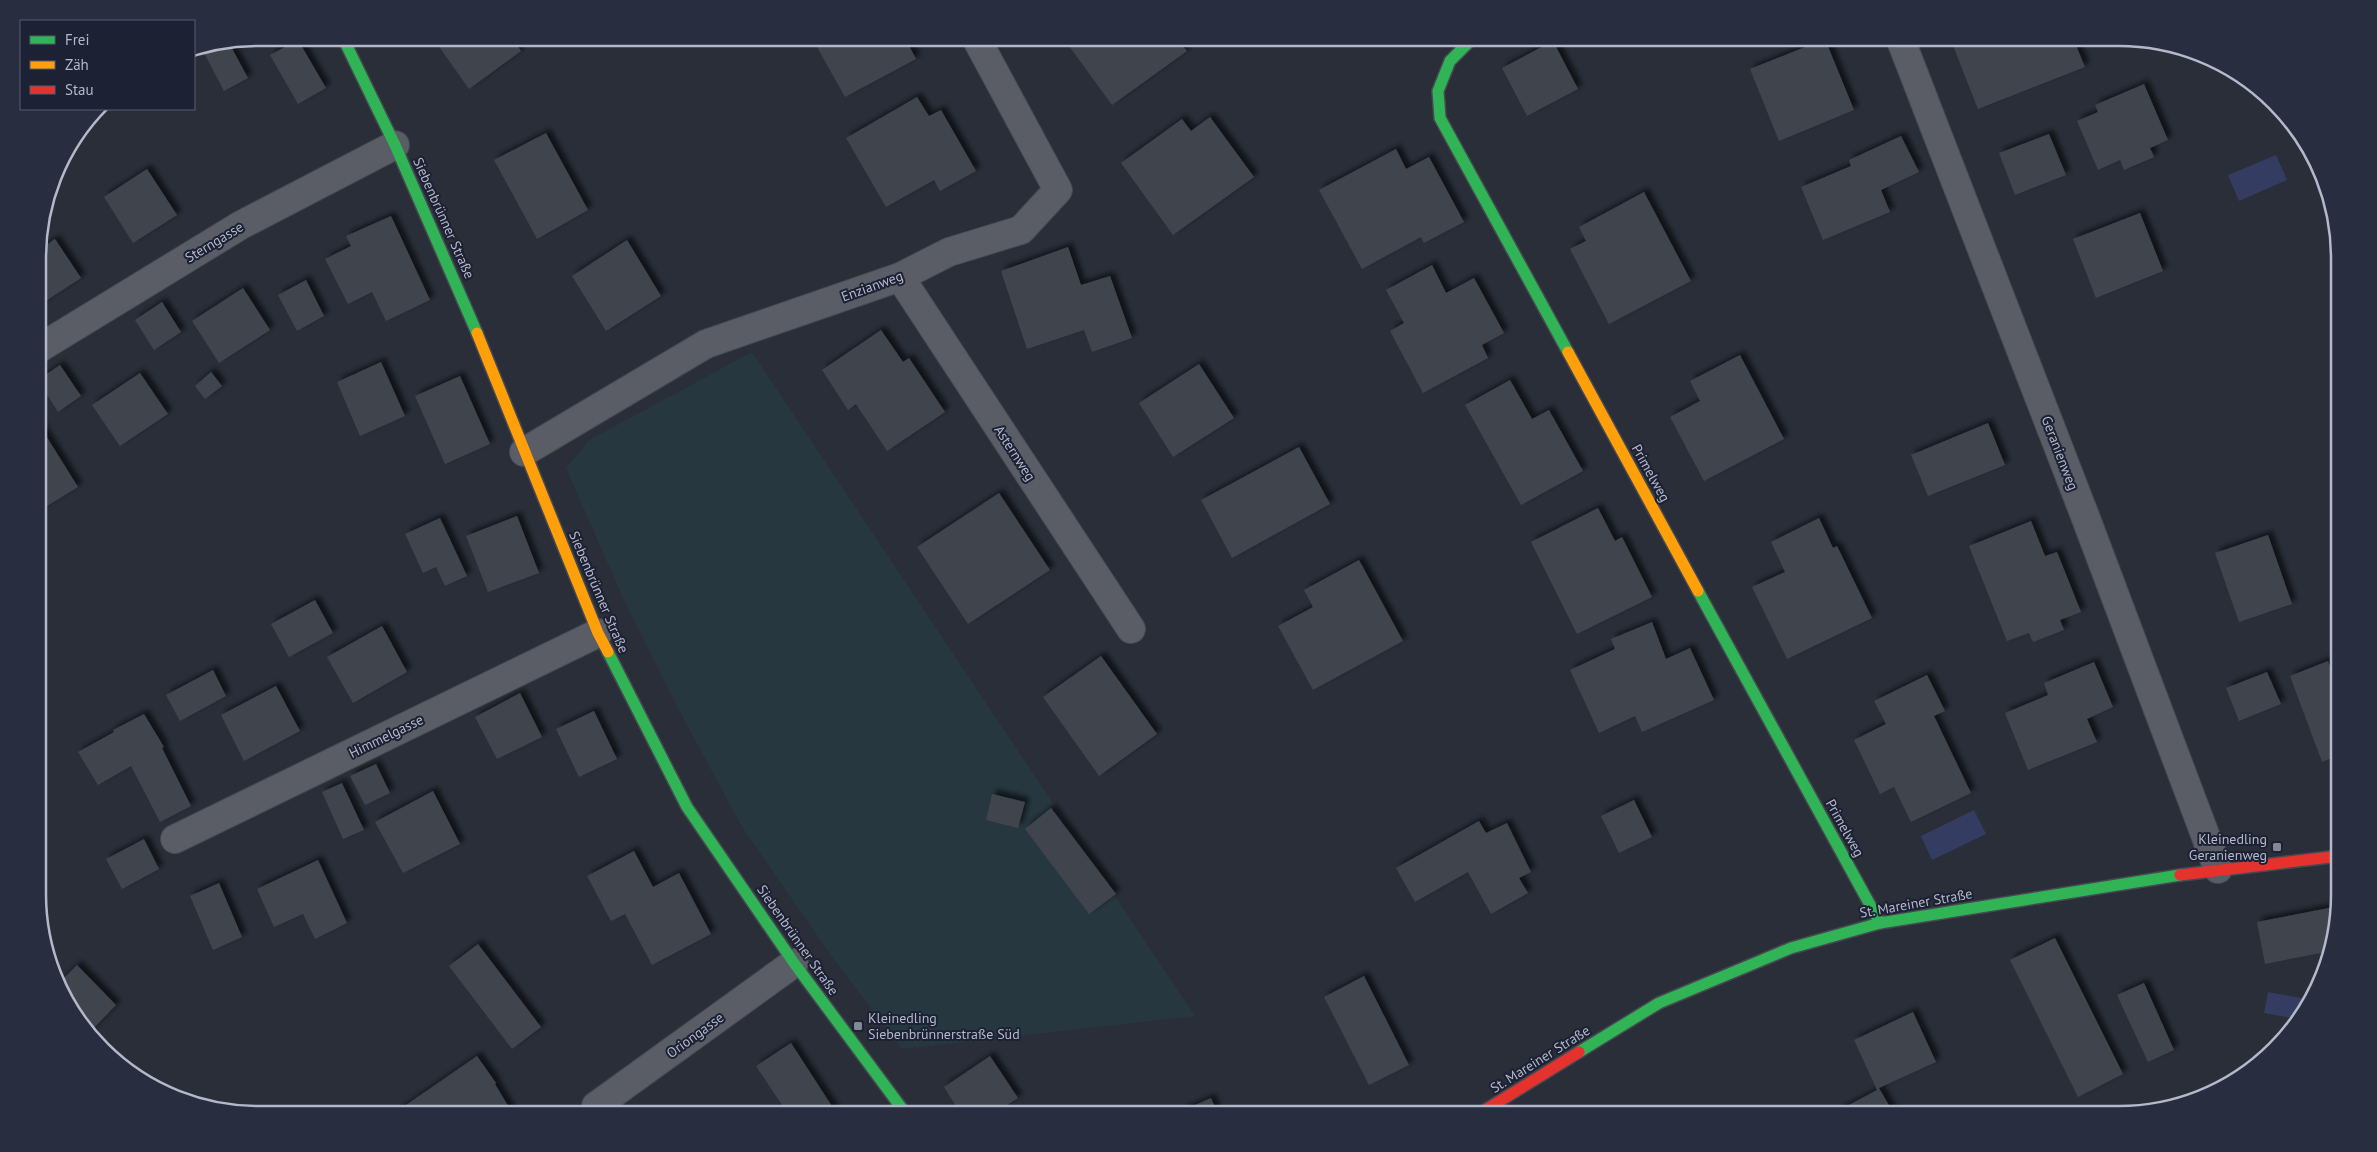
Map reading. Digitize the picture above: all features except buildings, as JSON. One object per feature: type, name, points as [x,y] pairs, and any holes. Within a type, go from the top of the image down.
[{"type":"street","name":"Siebenbrünner Straße","points":[[347,46],[395,144],[460,292],[598,633],[687,807],[794,963],[900,1106]]},
{"type":"street","name":"Enzianweg","points":[[524,452],[706,344],[900,277],[949,252],[1021,230],[1058,190],[980,46]]},
{"type":"street","name":"Primelweg","points":[[1465,46],[1450,61],[1438,91],[1440,118],[1880,923]]},
{"type":"street","name":"Geranienweg","points":[[1903,46],[2085,516],[2218,869]]},
{"type":"street","name":"Sterngasse","points":[[46,345],[241,224],[395,144]]},
{"type":"street","name":"Asternweg","points":[[900,277],[1131,629]]},
{"type":"street","name":"Himmelgasse","points":[[175,839],[598,633]]},
{"type":"street","name":"St. Mareiner Straße","points":[[1492,1106],[1658,1003],[1791,948],[1880,923],[2218,869],[2331,857]]},
{"type":"street","name":"Oriongasse","points":[[596,1106],[794,963]]},
{"type":"shaded area","points":[[752,352],[1195,1016],[902,1049],[832,957],[742,827],[682,716],[621,594],[566,468],[589,440]]},
{"type":"water","points":[[2276,155],[2287,180],[2239,201],[2228,175]]},
{"type":"water","points":[[1974,810],[1986,834],[1932,860],[1921,836]]},
{"type":"water","points":[[2268,992],[2303,998],[2291,1018],[2264,1013]]},
{"type":"traffic: fast","points":[[347,46],[395,145],[477,333]]},
{"type":"traffic: fast","points":[[1465,46],[1450,61],[1438,91],[1440,118],[1568,352]]},
{"type":"traffic: fast","points":[[1698,591],[1880,923]]},
{"type":"traffic: fast","points":[[608,652],[687,807],[794,963],[900,1106]]},
{"type":"traffic: fast","points":[[1579,1052],[1659,1003],[1791,948],[1880,923],[2180,875]]},
{"type":"traffic: slow","points":[[477,333],[598,633],[608,652]]},
{"type":"traffic: slow","points":[[1568,352],[1698,591]]},
{"type":"traffic: jam","points":[[2180,875],[2331,857]]},
{"type":"traffic: jam","points":[[1492,1106],[1579,1052]]},
{"type":"place","name":"Kleinedling Geranienweg","points":[[2277,847]]},
{"type":"place","name":"Kleinedling Siebenbrünnerstraße Süd","points":[[858,1026]]}]
